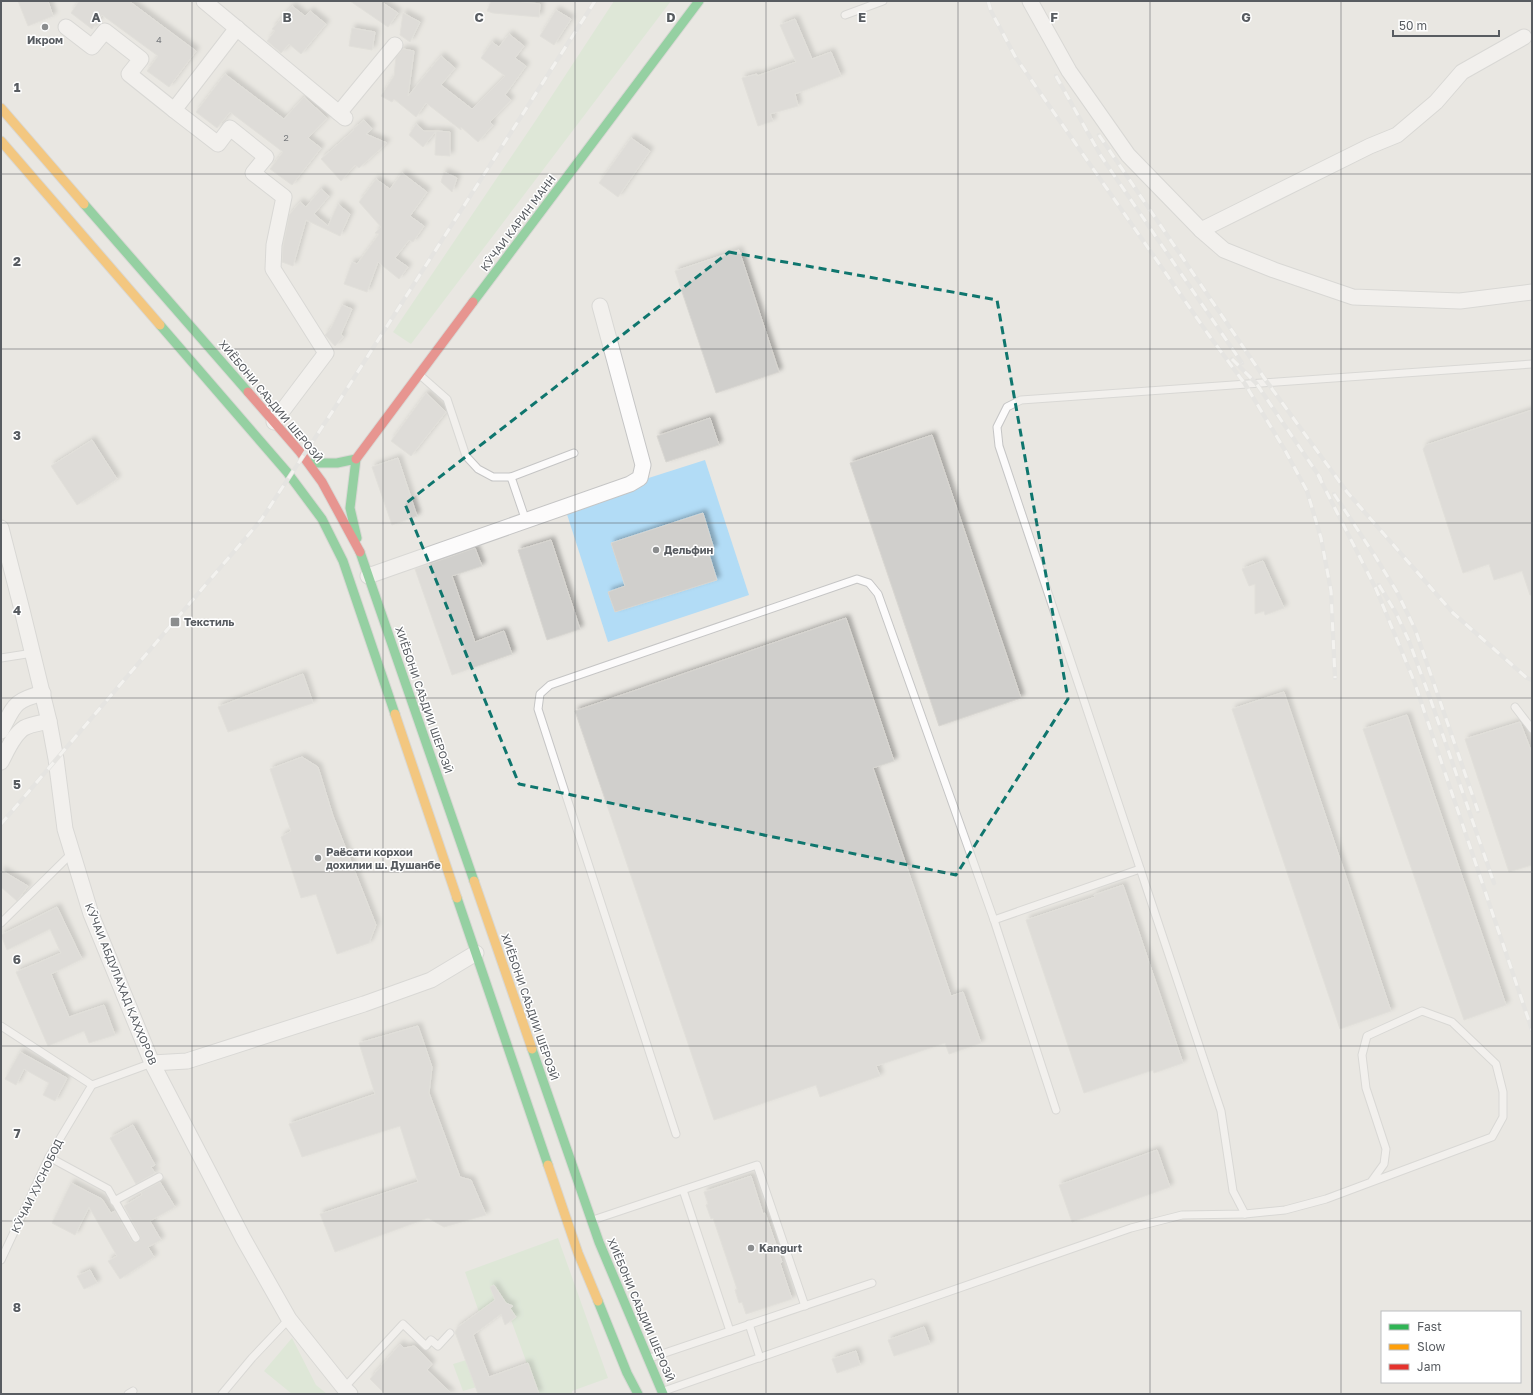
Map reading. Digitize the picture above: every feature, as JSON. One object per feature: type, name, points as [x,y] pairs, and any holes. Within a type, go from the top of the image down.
[{"type":"main road","name":"КӮЧАИ КАРИН МАНН","points":[[356,459],[420,376],[699,1]]},
{"type":"main road","name":"ХИЁБОНИ САЪДИИ ШЕРОЗӢ","points":[[1,108],[310,463],[360,550],[591,1221],[663,1393]]},
{"type":"main road","points":[[1,141],[287,472],[322,519],[343,561],[578,1253],[627,1373],[638,1394]]},
{"type":"main road","points":[[310,463],[337,463],[356,459],[350,508],[360,550]]},
{"type":"main road","points":[[627,1373],[632,1394]]},
{"type":"street","points":[[204,1],[342,115],[395,45]]},
{"type":"street","points":[[1030,1],[1069,71],[1128,155],[1201,230],[1224,250],[1274,270],[1353,297],[1460,301],[1532,292]]},
{"type":"street","points":[[66,27],[92,47],[105,31],[141,59],[129,74],[174,110],[218,144],[230,128],[266,157],[253,173],[284,198],[274,245],[273,269],[306,319],[326,353],[274,422]]},
{"type":"street","points":[[174,110],[237,28]]},
{"type":"street","points":[[1201,230],[1370,146],[1397,135],[1436,102],[1462,72],[1524,37]]},
{"type":"street","points":[[368,576],[630,484],[640,478],[643,465],[600,306]]},
{"type":"street","name":"КӮЧАИ АБДУЛАҲАД ҚАҲҲОРОВ","points":[[1,528],[49,721],[56,759],[65,829],[91,914],[152,1063],[243,1238],[290,1319],[347,1391]]},
{"type":"street","points":[[1,731],[18,702],[27,697],[43,693]]},
{"type":"street","points":[[1,762],[20,731],[25,728],[49,721]]},
{"type":"street","points":[[152,1063],[187,1061],[364,1004],[431,980],[476,953]]},
{"type":"lane","points":[[845,15],[883,1]]},
{"type":"lane","points":[[1245,1214],[1233,1191],[1221,1111],[999,446],[997,427],[1007,407],[1022,400],[1532,364]]},
{"type":"lane","points":[[420,376],[447,399],[466,456],[478,469],[493,477],[511,478],[574,453]]},
{"type":"lane","points":[[511,478],[526,521]]},
{"type":"lane","points":[[676,1134],[538,709],[540,694],[550,685],[857,579],[868,583],[878,594],[994,920],[1056,1110]]},
{"type":"lane","points":[[1,658],[33,653]]},
{"type":"lane","points":[[1516,707],[1532,729]]},
{"type":"lane","points":[[1,923],[73,853]]},
{"type":"lane","points":[[994,920],[1140,869]]},
{"type":"lane","points":[[663,1393],[1131,1228],[1182,1215],[1245,1214],[1285,1210],[1326,1199],[1492,1137],[1503,1117],[1503,1092],[1496,1064],[1452,1022],[1422,1011],[1367,1036],[1362,1055],[1366,1088],[1386,1149],[1384,1164],[1371,1182]]},
{"type":"lane","points":[[1,1026],[92,1085],[152,1063]]},
{"type":"lane","name":"КӮЧАИ ҲУСНОБОД","points":[[1,1260],[49,1157],[92,1085]]},
{"type":"lane","points":[[49,1157],[108,1189],[136,1238]]},
{"type":"lane","points":[[591,1221],[758,1165],[805,1306]]},
{"type":"lane","points":[[114,1201],[159,1177]]},
{"type":"lane","points":[[683,1190],[730,1331]]},
{"type":"lane","points":[[648,1359],[872,1283]]},
{"type":"lane","points":[[222,1394],[252,1358],[290,1319]]},
{"type":"lane","points":[[347,1391],[403,1324],[426,1346],[431,1340],[438,1346],[450,1333]]},
{"type":"lane","points":[[749,1324],[760,1358]]},
{"type":"highlighted area","points":[[729,252],[997,300],[1068,699],[956,875],[519,784],[405,504]]},
{"type":"green space","points":[[614,1],[671,1],[411,344],[393,332],[536,120]]},
{"type":"green space","points":[[558,1238],[608,1378],[572,1391],[572,1394],[538,1394],[506,1306],[480,1315],[465,1272]]},
{"type":"green space","points":[[292,1338],[316,1385],[327,1394],[292,1394],[264,1371]]},
{"type":"green space","points":[[470,1359],[480,1386],[463,1391],[453,1364]]},
{"type":"water","name":"Дельфин","points":[[705,460],[749,595],[608,642],[564,505]]},
{"type":"building","points":[[18,1],[48,1],[53,16],[28,26]]},
{"type":"building","points":[[79,1],[129,1],[196,51],[169,87],[147,71],[158,56],[102,15],[92,29],[71,13]]},
{"type":"building","points":[[350,1],[380,1],[398,13],[388,27]]},
{"type":"building","points":[[491,1],[514,1],[540,4],[539,17],[493,13],[487,11]]},
{"type":"building","points":[[292,6],[305,16],[310,11],[326,24],[301,54],[289,44],[281,53],[267,41],[275,31],[272,29]]},
{"type":"building","points":[[556,10],[571,19],[554,45],[540,36]]},
{"type":"building","points":[[403,13],[420,22],[410,42],[400,35]]},
{"type":"building","points":[[795,19],[812,59],[831,52],[841,76],[795,94],[798,106],[770,114],[773,121],[758,126],[742,78],[757,74],[757,76],[796,62],[780,25]]},
{"type":"building","points":[[352,28],[375,32],[372,50],[349,46]]},
{"type":"building","points":[[509,34],[524,46],[515,58],[526,66],[505,95],[511,100],[490,122],[493,125],[478,142],[461,127],[461,130],[426,103],[416,117],[394,99],[392,102],[381,96],[394,76],[396,57],[403,49],[414,51],[408,96],[441,56],[455,68],[441,85],[472,109],[505,76],[481,58],[492,42],[499,47]]},
{"type":"building","points":[[225,74],[284,119],[304,97],[327,118],[308,138],[321,148],[292,185],[270,169],[283,152],[230,112],[217,128],[196,112]]},
{"type":"building","points":[[364,120],[372,129],[366,134],[387,143],[359,168],[355,165],[341,181],[321,159]]},
{"type":"building","points":[[416,124],[424,131],[436,131],[423,147],[409,135]]},
{"type":"building","points":[[436,131],[450,132],[450,156],[435,155]]},
{"type":"building","points":[[631,138],[650,151],[618,197],[599,183]]},
{"type":"building","points":[[444,172],[457,178],[452,192],[441,182]]},
{"type":"building","points":[[402,173],[427,192],[410,216],[424,226],[413,242],[409,240],[395,258],[408,267],[399,279],[378,262],[367,292],[344,284],[352,262],[357,264],[379,234],[375,233],[381,227],[359,202],[376,179],[390,189]]},
{"type":"building","points":[[321,189],[329,196],[314,214],[328,226],[338,204],[350,214],[340,236],[306,220],[293,266],[282,262],[283,246],[289,215],[300,202],[306,207]]},
{"type":"building","points":[[739,250],[779,372],[716,393],[675,271]]},
{"type":"building","points":[[342,305],[352,309],[341,334],[343,337],[335,346],[325,335],[331,328]]},
{"type":"building","points":[[426,393],[446,412],[411,456],[391,441]]},
{"type":"building","points":[[1532,410],[1532,595],[1530,595],[1522,571],[1494,580],[1489,564],[1463,573],[1423,449],[1426,445]]},
{"type":"building","points":[[710,418],[719,445],[666,462],[657,436]]},
{"type":"building","points":[[932,435],[1021,698],[939,726],[850,463]]},
{"type":"building","points":[[92,440],[117,479],[77,505],[51,466]]},
{"type":"building","points":[[398,458],[417,516],[392,525],[372,467]]},
{"type":"building","points":[[703,513],[714,549],[708,551],[717,580],[615,612],[608,592],[625,586],[611,543]]},
{"type":"building","points":[[551,540],[580,629],[547,640],[518,550]]},
{"type":"building","points":[[475,548],[482,566],[452,576],[475,642],[504,631],[512,654],[452,675],[415,569]]},
{"type":"building","points":[[1263,561],[1284,608],[1265,615],[1264,611],[1255,614],[1255,584],[1249,586],[1242,569]]},
{"type":"building","points":[[846,618],[894,761],[873,768],[951,996],[963,992],[981,1043],[949,1054],[945,1043],[876,1066],[880,1076],[820,1097],[816,1085],[714,1120],[575,711]]},
{"type":"building","points":[[303,674],[313,703],[228,732],[218,707]]},
{"type":"building","points":[[1284,692],[1391,1011],[1340,1029],[1232,709]]},
{"type":"building","points":[[1407,715],[1506,1005],[1464,1020],[1363,729]]},
{"type":"building","points":[[1520,722],[1532,753],[1532,865],[1509,872],[1465,739]]},
{"type":"building","name":"Раёсати корхои дохилии ш. Душанбе","points":[[302,757],[318,767],[333,816],[376,925],[369,943],[337,954],[316,894],[301,898],[281,837],[291,831],[270,769]]},
{"type":"building","points":[[1,870],[28,886],[17,901],[1,887]]},
{"type":"building","points":[[1123,885],[1183,1063],[1154,1073],[1153,1070],[1084,1093],[1026,920],[1095,897],[1094,895]]},
{"type":"building","points":[[57,907],[82,959],[51,974],[69,1017],[104,1005],[115,1035],[89,1043],[84,1031],[48,1046],[16,972],[61,953],[50,929],[7,950],[1,935]]},
{"type":"building","points":[[418,1026],[432,1067],[429,1093],[460,1177],[471,1180],[486,1215],[444,1227],[428,1218],[335,1252],[320,1214],[418,1182],[400,1126],[302,1157],[289,1124],[375,1094],[359,1043]]},
{"type":"building","points":[[20,1052],[67,1078],[55,1101],[43,1095],[49,1083],[24,1069],[16,1085],[5,1079]]},
{"type":"building","points":[[133,1125],[155,1165],[151,1167],[155,1173],[136,1184],[110,1138]]},
{"type":"building","points":[[1157,1150],[1170,1187],[1072,1222],[1059,1185]]},
{"type":"building","points":[[751,1176],[763,1214],[765,1213],[782,1262],[780,1263],[792,1299],[746,1314],[742,1302],[739,1303],[735,1290],[737,1289],[713,1218],[711,1219],[706,1205],[708,1204],[704,1192]]},
{"type":"building","points":[[160,1182],[175,1207],[150,1221],[161,1240],[148,1247],[154,1257],[120,1279],[108,1261],[117,1256],[89,1207],[75,1235],[52,1223],[71,1183],[102,1199],[111,1213],[115,1211],[132,1241],[136,1243],[140,1240],[140,1236],[124,1206],[142,1195],[141,1192]]},
{"type":"building","points":[[90,1270],[97,1283],[84,1289],[77,1276]]},
{"type":"building","points":[[494,1285],[506,1303],[513,1306],[510,1308],[516,1317],[505,1325],[501,1314],[473,1335],[489,1377],[528,1363],[539,1394],[478,1394],[455,1332],[458,1327],[495,1300],[490,1287]]},
{"type":"building","points":[[924,1327],[930,1344],[894,1356],[888,1340]]},
{"type":"building","points":[[400,1344],[404,1348],[414,1346],[418,1349],[432,1364],[427,1370],[452,1394],[385,1394],[370,1379]]},
{"type":"building","points":[[856,1351],[860,1365],[837,1373],[832,1359]]},
{"type":"railway","points":[[1,824],[261,520],[334,409],[595,1]]},
{"type":"railway","points":[[988,1],[991,11],[1016,58],[1208,334],[1245,384],[1286,452],[1307,491],[1321,538],[1331,591],[1335,678]]},
{"type":"railway","points":[[1056,76],[1101,156],[1242,363]]},
{"type":"railway","points":[[1099,135],[1267,382],[1347,492],[1453,613],[1527,678],[1532,680]]},
{"type":"railway","points":[[1232,359],[1256,383],[1321,479]]},
{"type":"railway","points":[[1318,475],[1376,589],[1414,681],[1532,1030]]},
{"type":"railway","points":[[1334,494],[1397,592],[1415,629],[1478,811]]},
{"type":"railway","points":[[1379,585],[1396,613],[1409,641],[1494,883]]},
{"type":"traffic: fast","points":[[473,302],[699,1]]},
{"type":"traffic: fast","points":[[84,204],[248,392]]},
{"type":"traffic: fast","points":[[160,325],[287,472],[322,519],[343,561],[395,714]]},
{"type":"traffic: fast","points":[[310,463],[337,463],[356,459],[350,508],[357,538]]},
{"type":"traffic: fast","points":[[360,552],[474,881]]},
{"type":"traffic: fast","points":[[457,898],[548,1165]]},
{"type":"traffic: fast","points":[[532,1049],[599,1242],[663,1394]]},
{"type":"traffic: fast","points":[[598,1301],[627,1373],[638,1394]]},
{"type":"traffic: slow","points":[[1,108],[84,204]]},
{"type":"traffic: slow","points":[[1,141],[160,325]]},
{"type":"traffic: slow","points":[[395,714],[457,898]]},
{"type":"traffic: slow","points":[[474,881],[532,1049]]},
{"type":"traffic: slow","points":[[548,1165],[578,1253],[598,1301]]},
{"type":"traffic: jam","points":[[356,459],[473,302]]},
{"type":"traffic: jam","points":[[248,392],[300,452],[322,482],[360,552]]},
{"type":"place","name":"Икром","points":[[45,27]]},
{"type":"place","name":"Дельфин","points":[[656,550]]},
{"type":"place","name":"Текстиль","points":[[175,622]]},
{"type":"place","name":"Раёсати корхои дохилии ш. Душанбе","points":[[318,858]]},
{"type":"place","name":"Kangurt","points":[[751,1248]]}]
